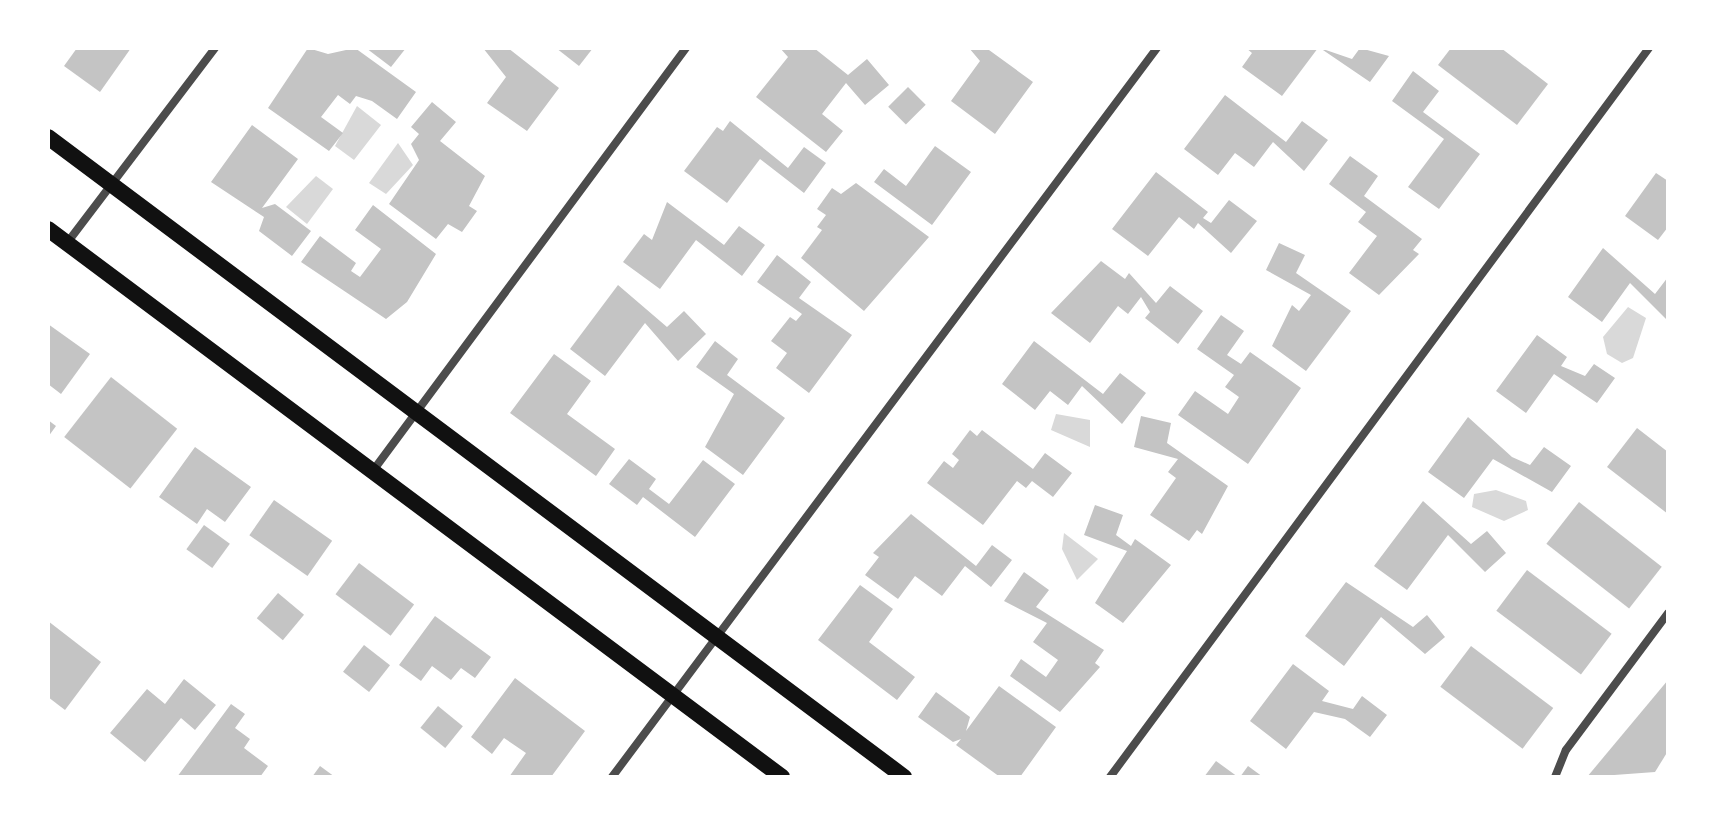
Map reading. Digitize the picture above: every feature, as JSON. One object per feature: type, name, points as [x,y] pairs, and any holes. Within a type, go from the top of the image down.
[{"type":"main road","points":[[48,137],[414,415],[904,777]]},
{"type":"main road","points":[[48,229],[375,468],[782,777]]},
{"type":"street","points":[[67,243],[215,48]]},
{"type":"street","points":[[375,468],[686,48]]},
{"type":"street","points":[[612,777],[1157,48]]},
{"type":"street","points":[[1110,777],[1649,48]]},
{"type":"street","points":[[1555,777],[1566,750],[1668,613]]},
{"type":"shaded area","points":[[357,106],[381,125],[354,160],[335,146]]},
{"type":"shaded area","points":[[398,143],[413,165],[386,194],[369,183]]},
{"type":"shaded area","points":[[316,176],[333,189],[307,224],[286,207]]},
{"type":"shaded area","points":[[1628,307],[1646,318],[1633,358],[1622,363],[1607,354],[1603,337]]},
{"type":"shaded area","points":[[1056,414],[1090,420],[1090,447],[1051,430]]},
{"type":"shaded area","points":[[1496,490],[1526,501],[1528,510],[1504,521],[1472,507],[1474,494]]},
{"type":"shaded area","points":[[1064,533],[1098,559],[1077,580],[1062,549]]},
{"type":"building","points":[[77,48],[131,48],[100,92],[64,66]]},
{"type":"building","points":[[308,48],[328,54],[355,48],[416,92],[397,119],[372,101],[356,96],[350,104],[338,95],[321,117],[343,133],[329,151],[268,108]]},
{"type":"building","points":[[366,48],[406,48],[391,67]]},
{"type":"building","points":[[483,48],[508,48],[559,88],[527,131],[487,103],[506,77]]},
{"type":"building","points":[[556,48],[593,48],[579,66]]},
{"type":"building","points":[[780,48],[814,48],[848,75],[867,59],[889,85],[865,105],[846,83],[822,114],[843,131],[826,152],[756,97],[788,57]]},
{"type":"building","points":[[969,48],[989,50],[1033,82],[995,134],[951,101],[980,61]]},
{"type":"building","points":[[1246,48],[1318,48],[1282,96],[1242,67],[1252,53]]},
{"type":"building","points":[[1320,48],[1352,59],[1360,48],[1389,56],[1370,82]]},
{"type":"building","points":[[1451,48],[1501,48],[1548,84],[1517,125],[1438,65]]},
{"type":"building","points":[[1413,71],[1439,91],[1423,112],[1480,154],[1439,209],[1408,187],[1444,139],[1392,101]]},
{"type":"building","points":[[908,87],[926,105],[906,124],[888,107]]},
{"type":"building","points":[[1225,95],[1286,142],[1302,121],[1328,140],[1304,171],[1273,142],[1254,167],[1235,153],[1218,175],[1184,149]]},
{"type":"building","points":[[432,102],[456,122],[440,141],[485,176],[469,206],[477,211],[462,232],[448,224],[436,239],[389,204],[419,160],[411,144],[419,134],[411,127]]},
{"type":"building","points":[[730,121],[788,168],[804,147],[826,163],[804,193],[760,159],[727,203],[684,171],[717,127],[723,131]]},
{"type":"building","points":[[252,125],[298,159],[262,208],[275,204],[311,231],[292,256],[259,231],[264,217],[211,182]]},
{"type":"building","points":[[935,146],[971,172],[932,225],[874,182],[884,169],[906,186]]},
{"type":"building","points":[[1350,156],[1378,176],[1364,196],[1422,239],[1413,250],[1419,254],[1379,295],[1349,273],[1377,236],[1358,222],[1366,212],[1329,184]]},
{"type":"building","points":[[1156,172],[1208,212],[1203,218],[1211,223],[1229,200],[1257,221],[1231,253],[1198,223],[1194,229],[1179,217],[1148,256],[1112,229]]},
{"type":"building","points":[[1656,173],[1668,181],[1668,227],[1658,240],[1625,216]]},
{"type":"building","points":[[856,183],[929,237],[864,311],[801,258],[822,230],[817,227],[826,215],[817,209],[832,188],[841,194]]},
{"type":"building","points":[[667,202],[724,245],[739,226],[765,245],[742,276],[696,240],[660,289],[623,262],[644,234],[652,240]]},
{"type":"building","points":[[373,205],[436,254],[407,302],[386,319],[301,262],[320,236],[356,263],[351,271],[360,277],[381,249],[355,230]]},
{"type":"building","points":[[1279,243],[1305,255],[1296,273],[1351,311],[1306,371],[1272,346],[1292,305],[1299,311],[1311,295],[1266,270]]},
{"type":"building","points":[[1603,248],[1655,294],[1668,277],[1668,321],[1630,283],[1602,322],[1568,297]]},
{"type":"building","points":[[777,255],[811,282],[799,298],[852,335],[809,393],[776,368],[787,353],[771,341],[790,317],[796,321],[802,314],[757,282]]},
{"type":"building","points":[[1101,261],[1125,279],[1129,273],[1156,303],[1170,286],[1203,311],[1178,344],[1145,318],[1150,312],[1141,297],[1128,314],[1118,306],[1090,343],[1051,313]]},
{"type":"building","points":[[618,285],[667,327],[684,311],[706,334],[678,361],[645,323],[605,376],[570,349]]},
{"type":"building","points":[[1221,315],[1244,331],[1227,355],[1241,364],[1250,352],[1301,388],[1248,464],[1178,415],[1195,391],[1228,414],[1239,397],[1225,387],[1234,375],[1197,349]]},
{"type":"building","points":[[48,324],[90,354],[61,394],[48,384]]},
{"type":"building","points":[[1537,335],[1567,357],[1561,366],[1585,376],[1594,364],[1615,378],[1597,403],[1554,374],[1526,413],[1496,391]]},
{"type":"building","points":[[715,341],[738,359],[727,375],[785,418],[743,475],[705,447],[734,394],[696,367]]},
{"type":"building","points":[[1034,341],[1103,394],[1120,373],[1146,393],[1122,424],[1082,386],[1068,405],[1050,391],[1035,410],[1002,384]]},
{"type":"building","points":[[554,354],[591,381],[567,414],[615,449],[596,476],[510,413]]},
{"type":"building","points":[[111,377],[177,429],[130,489],[64,437]]},
{"type":"building","points":[[1141,416],[1171,423],[1167,443],[1228,486],[1202,534],[1197,530],[1189,541],[1150,515],[1176,478],[1168,472],[1178,459],[1134,447]]},
{"type":"building","points":[[1468,417],[1512,457],[1530,465],[1544,447],[1571,466],[1552,492],[1493,459],[1464,498],[1428,472]]},
{"type":"building","points":[[48,420],[56,426],[48,437]]},
{"type":"building","points":[[1637,428],[1668,452],[1668,514],[1607,467]]},
{"type":"building","points":[[970,430],[977,436],[982,430],[1033,469],[1045,453],[1072,473],[1053,497],[1032,481],[1026,488],[1017,481],[983,525],[927,483],[944,461],[953,468],[959,460],[952,454]]},
{"type":"building","points":[[195,447],[251,487],[225,522],[207,509],[197,524],[159,497]]},
{"type":"building","points":[[629,459],[656,479],[649,489],[669,504],[703,460],[735,484],[695,537],[643,497],[637,505],[609,484]]},
{"type":"building","points":[[274,500],[332,541],[307,576],[249,535]]},
{"type":"building","points":[[1423,501],[1471,544],[1487,531],[1506,553],[1485,572],[1448,535],[1407,590],[1374,566]]},
{"type":"building","points":[[1579,502],[1662,567],[1629,608],[1546,544]]},
{"type":"building","points":[[1095,505],[1123,515],[1116,535],[1131,546],[1135,539],[1171,565],[1123,623],[1095,603],[1127,551],[1084,535]]},
{"type":"building","points":[[911,514],[976,566],[992,545],[1012,560],[991,587],[965,566],[942,596],[915,576],[898,599],[865,575],[879,557],[873,553]]},
{"type":"building","points":[[204,525],[230,544],[212,568],[186,549]]},
{"type":"building","points":[[359,563],[414,605],[391,636],[336,594]]},
{"type":"building","points":[[1527,570],[1612,634],[1581,675],[1496,611]]},
{"type":"building","points":[[1024,572],[1049,590],[1036,607],[1104,650],[1095,663],[1100,667],[1060,712],[1010,676],[1021,659],[1046,677],[1058,660],[1033,642],[1047,623],[1004,601]]},
{"type":"building","points":[[1346,582],[1413,627],[1427,615],[1445,637],[1425,654],[1381,617],[1344,666],[1305,636]]},
{"type":"building","points":[[860,585],[893,609],[869,642],[915,677],[897,700],[818,640]]},
{"type":"building","points":[[278,593],[304,615],[283,640],[257,618]]},
{"type":"building","points":[[435,616],[491,657],[475,678],[461,668],[451,680],[432,666],[421,681],[399,665]]},
{"type":"building","points":[[48,621],[101,662],[65,710],[48,697]]},
{"type":"building","points":[[364,645],[390,665],[369,692],[343,672]]},
{"type":"building","points":[[1471,646],[1553,708],[1523,749],[1440,687]]},
{"type":"building","points":[[1293,664],[1329,691],[1322,701],[1353,709],[1362,696],[1387,715],[1370,737],[1345,719],[1314,712],[1286,749],[1250,721]]},
{"type":"building","points":[[515,678],[585,731],[551,777],[509,777],[526,753],[504,738],[492,754],[471,737]]},
{"type":"building","points":[[184,679],[216,705],[195,730],[181,718],[145,762],[110,733],[147,689],[165,704]]},
{"type":"building","points":[[1668,680],[1668,751],[1655,772],[1587,777]]},
{"type":"building","points":[[999,686],[1056,727],[1020,777],[1000,777],[956,745],[961,739],[953,742],[918,717],[936,692],[970,717],[966,731]]},
{"type":"building","points":[[231,704],[245,714],[235,728],[250,739],[244,748],[268,766],[260,777],[177,777]]},
{"type":"building","points":[[438,706],[463,726],[445,748],[420,728]]},
{"type":"building","points":[[1216,761],[1238,777],[1204,777]]},
{"type":"building","points":[[320,766],[335,777],[312,777]]},
{"type":"building","points":[[1248,766],[1263,777],[1240,777]]}]
